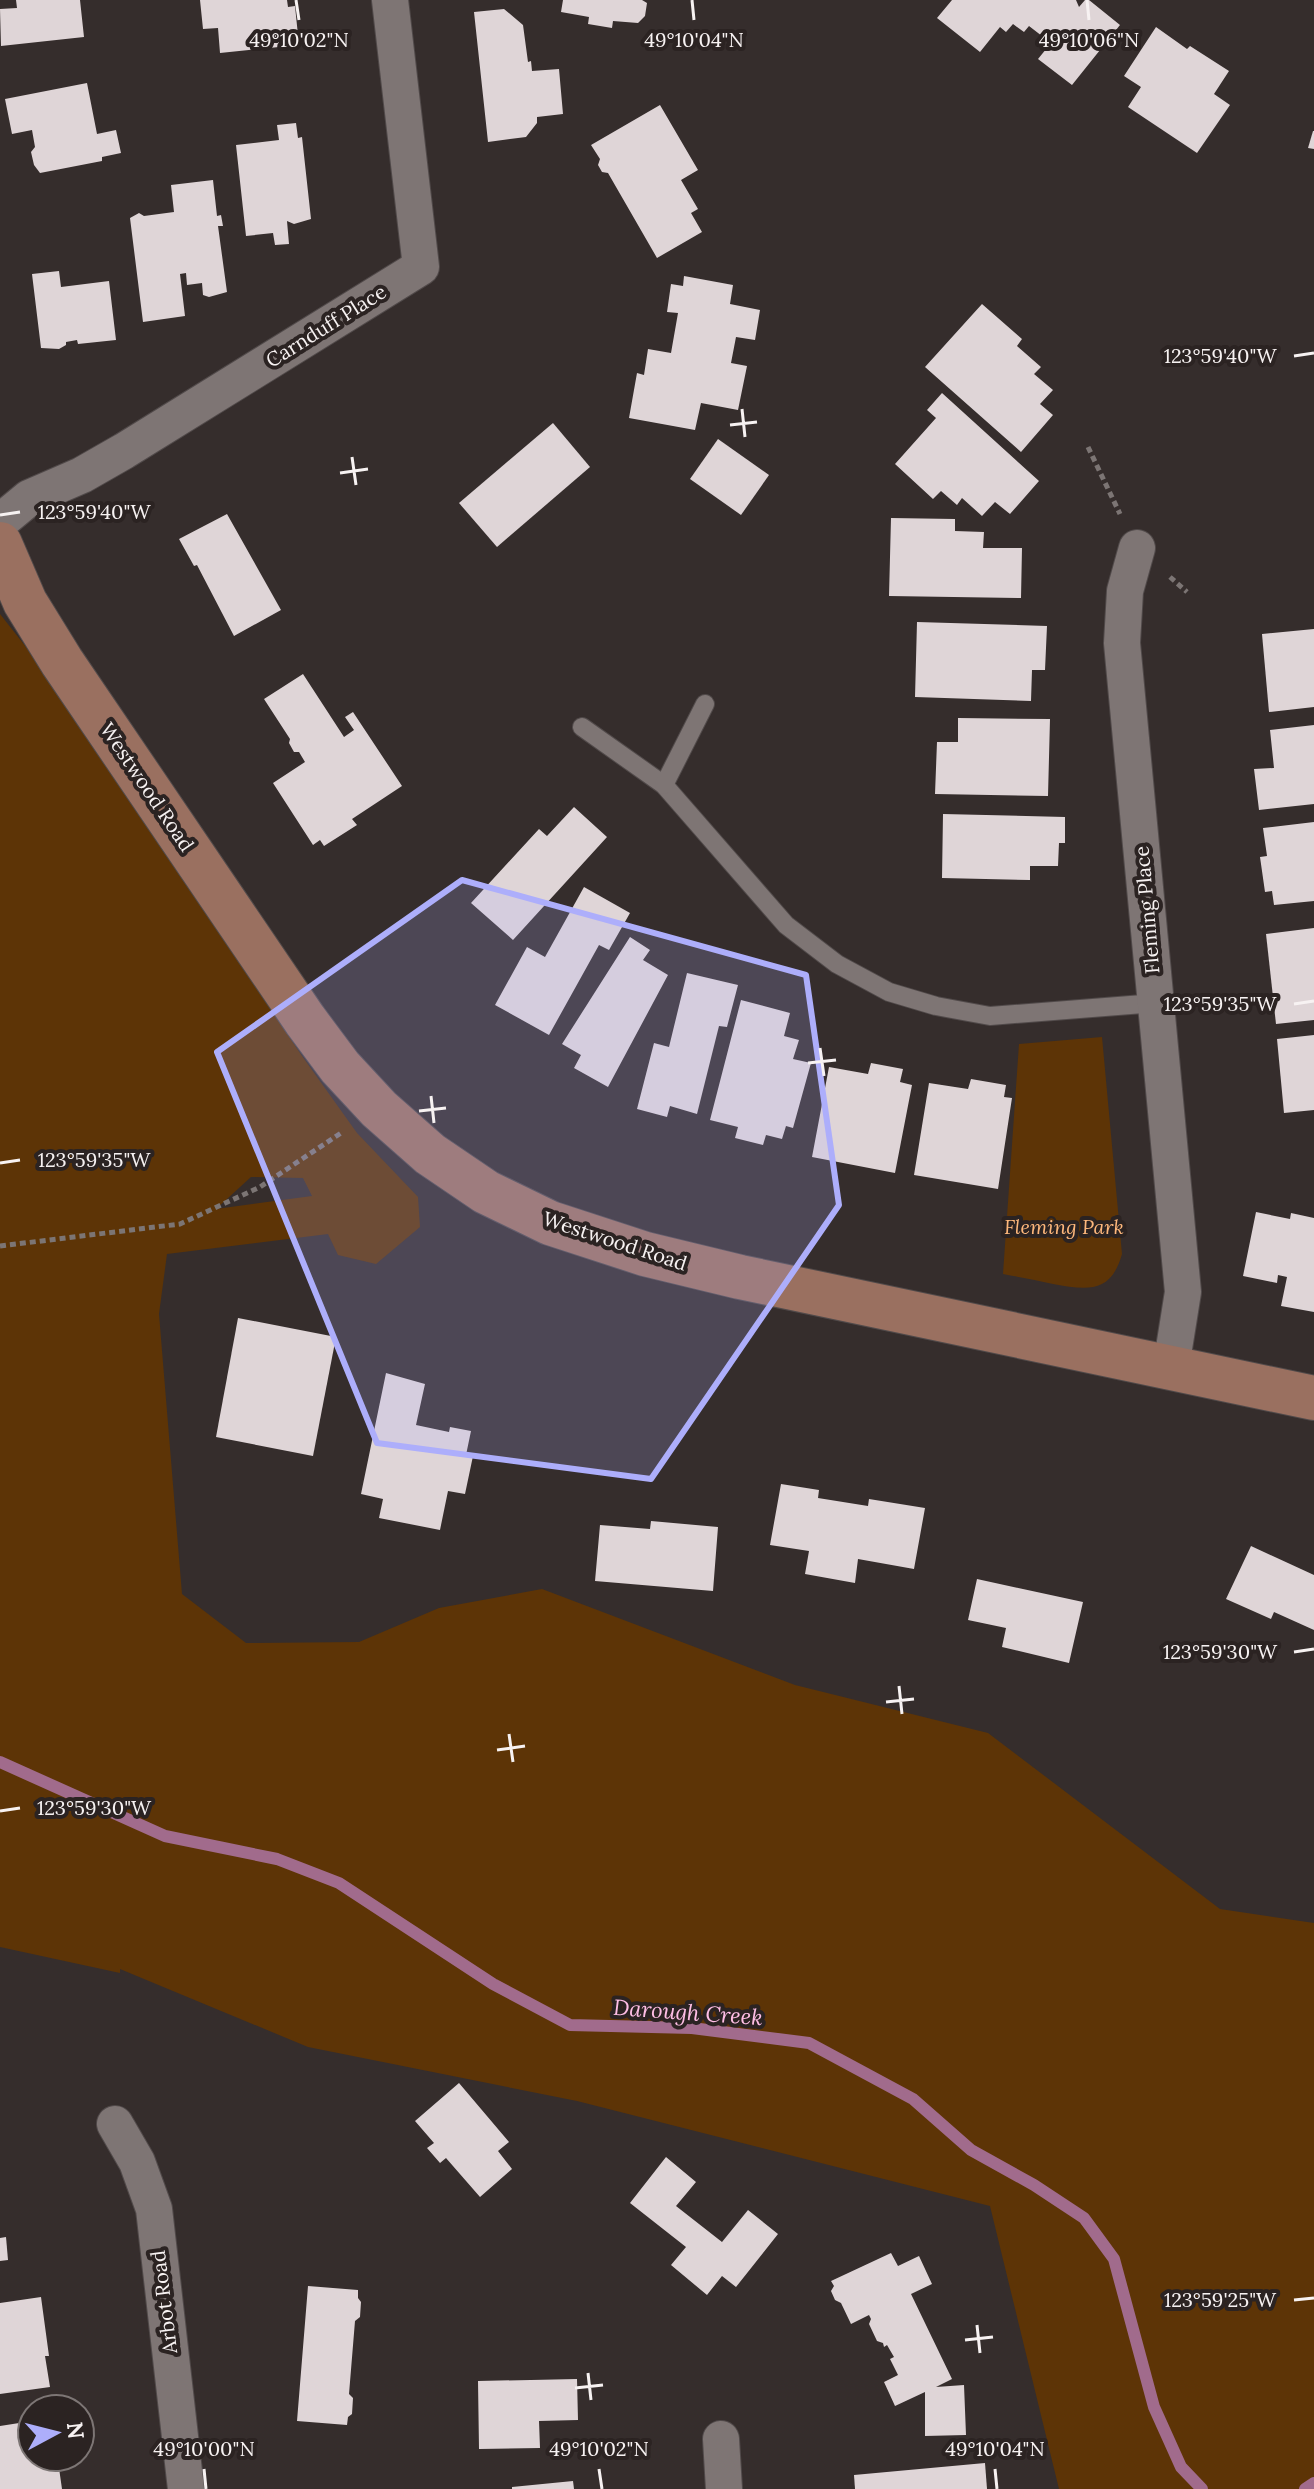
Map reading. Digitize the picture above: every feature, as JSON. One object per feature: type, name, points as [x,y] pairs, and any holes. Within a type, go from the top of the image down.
[{"type":"street","name":"Carnduff Place","points":[[0,522],[29,498],[82,475],[124,451],[421,267],[390,0]]},
{"type":"street","name":"Westwood Road","points":[[0,544],[25,602],[62,662],[340,1067],[379,1109],[430,1154],[486,1192],[550,1223],[615,1245],[740,1277],[1314,1398]]},
{"type":"street","name":"Fleming Place","points":[[1137,548],[1125,591],[1122,643],[1183,1292],[1171,1367]]},
{"type":"street","name":"Arbot Road","points":[[115,2124],[137,2162],[154,2209],[186,2489]]},
{"type":"street","points":[[721,2439],[724,2489]]},
{"type":"lane","points":[[664,785],[705,704]]},
{"type":"lane","points":[[582,727],[664,785],[786,925],[837,964],[889,992],[936,1006],[990,1016],[1156,1003]]},
{"type":"path","points":[[0,1246],[180,1224],[260,1187],[379,1109]]},
{"type":"highlighted area","points":[[462,880],[806,975],[839,1205],[651,1479],[377,1443],[217,1052]]},
{"type":"green space","points":[[0,614],[26,647],[357,1133],[418,1197],[420,1227],[376,1264],[338,1255],[328,1234],[167,1254],[159,1314],[182,1594],[246,1643],[359,1642],[439,1608],[542,1589],[795,1685],[988,1733],[1220,1909],[1314,1923],[1314,2489],[1059,2489],[990,2206],[577,2101],[308,2047],[120,1969],[120,1973],[0,1947]],"holes":[[[251,1177],[303,1178],[312,1196],[216,1209]]]},
{"type":"green space","name":"Fleming Park","points":[[1102,1037],[1122,1254],[1117,1267],[1104,1283],[1087,1288],[1003,1274],[1019,1044]]},
{"type":"building","points":[[16,0],[80,0],[84,37],[1,46],[0,9],[17,8]]},
{"type":"building","points":[[200,0],[287,0],[288,7],[295,6],[299,45],[220,53],[218,28],[203,29]]},
{"type":"building","points":[[563,0],[642,0],[647,3],[645,16],[638,23],[613,21],[612,28],[588,24],[589,17],[561,12]]},
{"type":"building","points":[[952,0],[1076,0],[1079,7],[1089,0],[1120,25],[1072,85],[1038,59],[1051,43],[1029,26],[1024,32],[1013,24],[1006,32],[1000,27],[980,52],[937,18]]},
{"type":"building","points":[[504,9],[523,25],[532,71],[559,69],[563,114],[537,117],[537,123],[526,137],[488,142],[474,12]]},
{"type":"building","points":[[1156,27],[1187,49],[1190,46],[1229,71],[1214,94],[1230,105],[1197,153],[1128,107],[1141,87],[1124,76]]},
{"type":"building","points":[[87,83],[97,134],[116,130],[121,153],[102,157],[102,161],[40,173],[31,152],[35,147],[32,130],[12,134],[5,99]]},
{"type":"building","points":[[660,105],[698,170],[681,180],[698,209],[691,213],[702,232],[657,258],[608,173],[602,172],[598,165],[600,159],[591,145]]},
{"type":"building","points":[[296,123],[298,138],[302,137],[311,219],[294,224],[287,221],[289,244],[275,245],[273,233],[246,236],[236,145],[279,140],[277,125]]},
{"type":"building","points":[[1314,131],[1314,149],[1308,148]]},
{"type":"building","points":[[213,180],[217,216],[221,215],[223,226],[218,226],[227,292],[209,297],[203,295],[202,283],[187,285],[186,273],[180,274],[185,316],[143,322],[130,218],[139,213],[144,216],[174,212],[171,185]]},
{"type":"building","points":[[59,271],[61,287],[109,281],[116,340],[78,344],[77,340],[66,342],[59,349],[41,348],[32,274]]},
{"type":"building","points":[[684,276],[733,285],[730,304],[760,310],[755,340],[736,337],[731,363],[747,366],[738,410],[701,403],[695,430],[629,418],[637,373],[644,375],[648,349],[671,353],[678,313],[667,312],[671,284],[683,286]]},
{"type":"building","points":[[982,304],[1022,339],[1017,346],[1041,367],[1034,374],[1053,390],[1040,404],[1053,415],[1021,452],[925,367]]},
{"type":"building","points":[[942,393],[1039,481],[1010,514],[995,502],[982,516],[962,498],[957,505],[941,491],[933,499],[895,464],[936,418],[927,410]]},
{"type":"building","points":[[553,423],[590,467],[497,547],[459,503]]},
{"type":"building","points":[[718,439],[769,475],[741,515],[690,479]]},
{"type":"building","points":[[227,514],[281,610],[234,636],[197,565],[194,566],[179,539]]},
{"type":"building","points":[[891,518],[955,519],[955,531],[984,532],[983,548],[1022,548],[1021,598],[889,596]]},
{"type":"building","points":[[917,622],[1047,626],[1045,670],[1032,670],[1031,701],[915,697]]},
{"type":"building","points":[[1314,629],[1314,707],[1269,712],[1262,634]]},
{"type":"building","points":[[303,674],[344,737],[354,730],[345,717],[353,712],[402,786],[352,819],[357,825],[324,846],[320,840],[313,845],[273,783],[305,762],[299,752],[294,752],[290,739],[264,699]]},
{"type":"building","points":[[958,718],[1050,719],[1048,796],[935,794],[937,742],[958,742]]},
{"type":"building","points":[[1314,725],[1314,804],[1259,810],[1254,769],[1274,768],[1270,730]]},
{"type":"building","points":[[574,807],[607,837],[513,940],[471,903],[539,829],[547,836]]},
{"type":"building","points":[[943,814],[1065,817],[1065,843],[1059,843],[1058,866],[1030,866],[1030,880],[942,878]]},
{"type":"building","points":[[1314,822],[1314,901],[1274,905],[1272,891],[1265,892],[1260,857],[1267,856],[1263,828]]},
{"type":"building","points":[[584,887],[630,913],[609,950],[599,945],[549,1035],[495,1005],[527,947],[545,957]]},
{"type":"building","points":[[1314,928],[1314,1020],[1276,1024],[1266,934]]},
{"type":"building","points":[[630,937],[650,950],[643,960],[668,975],[608,1087],[574,1068],[581,1055],[562,1044]]},
{"type":"building","points":[[687,973],[738,985],[727,1027],[719,1026],[697,1114],[670,1106],[667,1117],[637,1109],[654,1043],[669,1047]]},
{"type":"building","points":[[741,1000],[790,1013],[784,1036],[799,1040],[793,1059],[811,1063],[793,1128],[786,1126],[782,1139],[766,1135],[763,1145],[735,1138],[738,1127],[710,1120]]},
{"type":"building","points":[[1314,1035],[1314,1110],[1284,1113],[1277,1039]]},
{"type":"building","points":[[871,1063],[903,1069],[900,1082],[912,1085],[895,1173],[812,1157],[829,1067],[868,1074]]},
{"type":"building","points":[[971,1079],[1006,1085],[1004,1097],[1012,1098],[998,1189],[914,1175],[929,1083],[968,1089]]},
{"type":"building","points":[[1256,1212],[1290,1219],[1291,1213],[1314,1218],[1314,1312],[1281,1306],[1287,1277],[1278,1275],[1277,1283],[1243,1276]]},
{"type":"building","points":[[238,1318],[336,1337],[313,1456],[216,1437]]},
{"type":"building","points":[[386,1373],[425,1384],[416,1425],[449,1432],[450,1427],[471,1431],[466,1455],[473,1456],[465,1494],[448,1491],[440,1530],[379,1518],[383,1499],[361,1494]]},
{"type":"building","points":[[781,1484],[819,1490],[818,1498],[868,1506],[869,1499],[925,1508],[914,1569],[858,1559],[855,1583],[805,1574],[809,1551],[770,1545]]},
{"type":"building","points":[[651,1521],[718,1527],[713,1591],[595,1581],[600,1525],[650,1529]]},
{"type":"building","points":[[1251,1546],[1314,1575],[1314,1630],[1274,1612],[1271,1619],[1226,1599]]},
{"type":"building","points":[[977,1579],[1083,1602],[1069,1663],[1002,1647],[1006,1628],[968,1620]]},
{"type":"building","points":[[459,2083],[509,2142],[498,2151],[512,2169],[480,2197],[446,2158],[440,2163],[427,2148],[434,2143],[415,2121]]},
{"type":"building","points":[[666,2157],[696,2182],[676,2206],[722,2242],[748,2210],[778,2234],[736,2287],[722,2276],[707,2295],[671,2265],[686,2247],[630,2203]]},
{"type":"building","points":[[6,2237],[8,2260],[0,2261],[0,2238]]},
{"type":"building","points":[[891,2253],[898,2266],[919,2256],[932,2284],[911,2294],[952,2379],[936,2387],[964,2385],[966,2435],[925,2436],[925,2392],[895,2406],[884,2382],[898,2375],[890,2359],[894,2357],[887,2345],[884,2347],[877,2341],[869,2324],[869,2315],[851,2324],[831,2291],[834,2286],[831,2281]]},
{"type":"building","points":[[308,2286],[358,2290],[360,2317],[355,2321],[349,2394],[353,2398],[352,2414],[348,2417],[347,2425],[297,2421]]},
{"type":"building","points":[[41,2297],[50,2387],[0,2394],[0,2303]]},
{"type":"building","points":[[577,2379],[578,2420],[539,2421],[540,2448],[479,2449],[478,2381]]},
{"type":"building","points":[[16,2424],[16,2473],[60,2473],[62,2489],[0,2489],[0,2426]]},
{"type":"building","points":[[985,2463],[987,2489],[855,2489],[854,2475]]},
{"type":"building","points":[[573,2481],[574,2489],[512,2489],[512,2487]]},
{"type":"waterway","name":"Darough Creek","points":[[0,1762],[165,1836],[277,1859],[339,1883],[493,1984],[570,2025],[692,2028],[809,2043],[913,2099],[971,2150],[1034,2185],[1084,2218],[1114,2259],[1154,2407],[1181,2467],[1202,2489]]},
{"type":"waterway","name":"Darough Creek","points":[[1305,2489],[1314,2483]]}]
